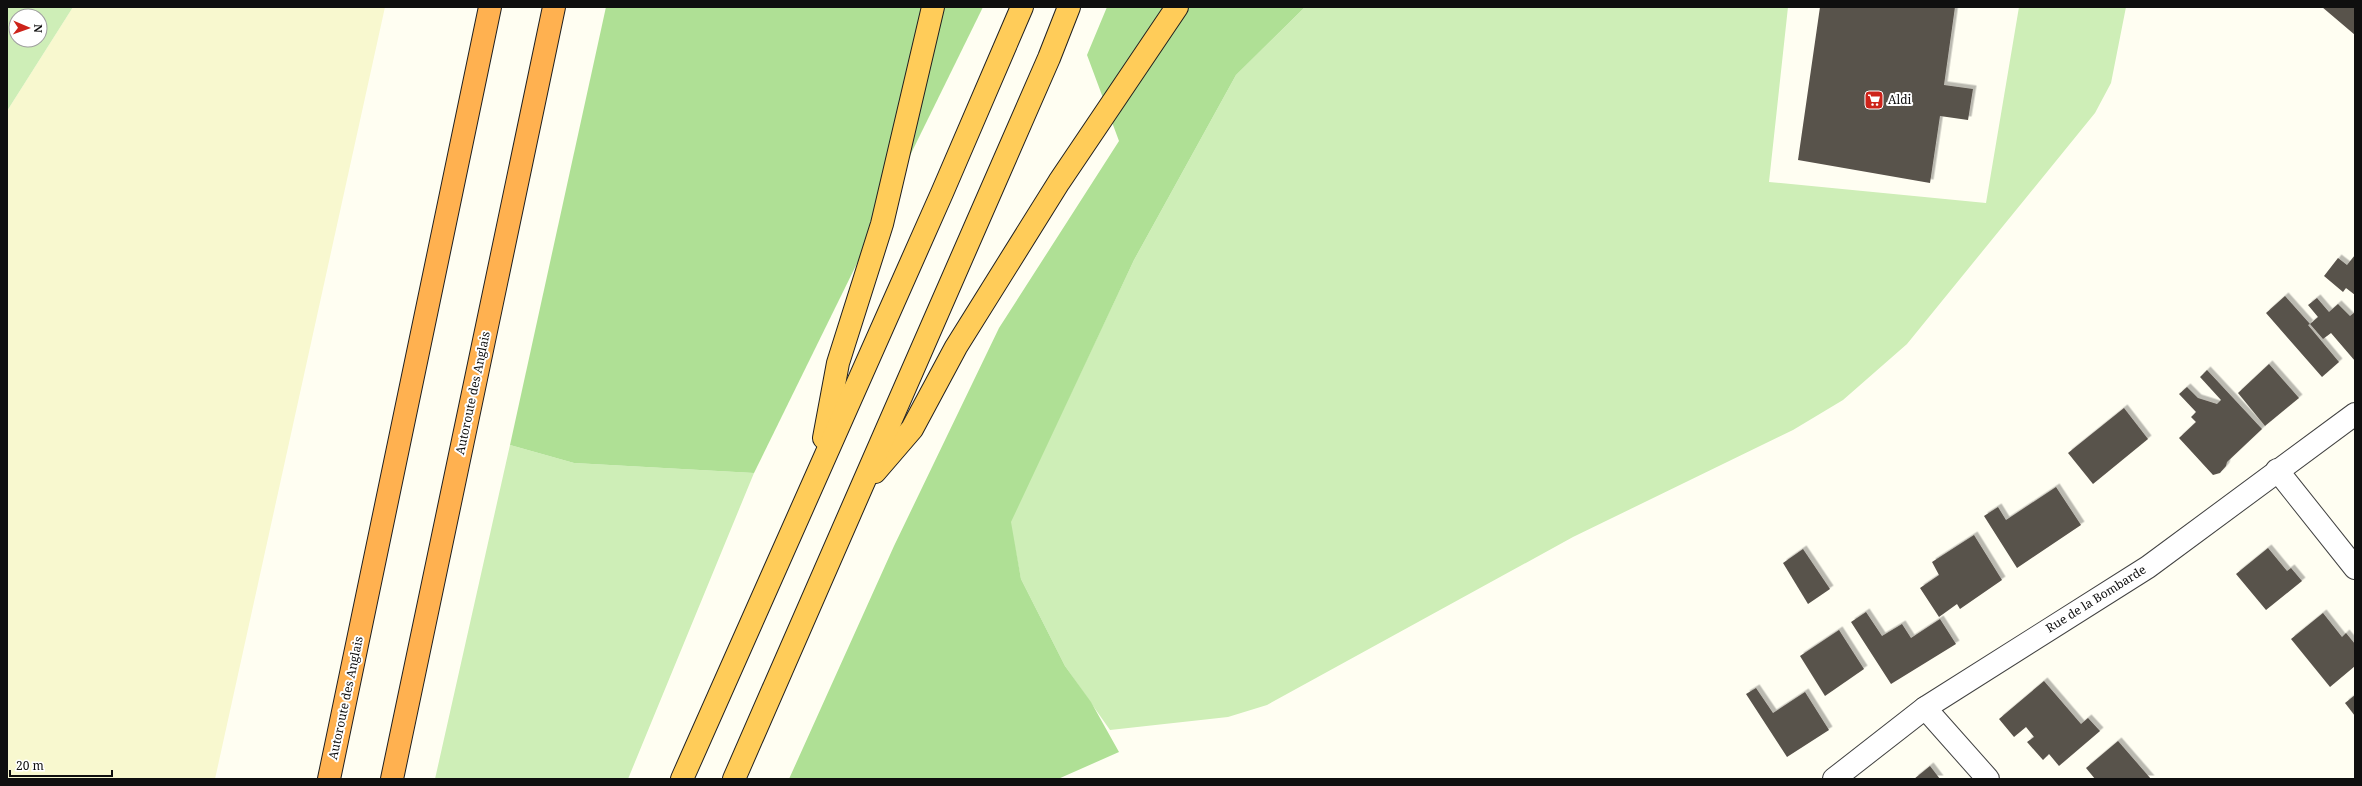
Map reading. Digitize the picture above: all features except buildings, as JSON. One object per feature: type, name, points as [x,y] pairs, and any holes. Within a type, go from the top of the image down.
[{"type":"highway","name":"Autoroute des Anglais","points":[[329,779],[490,7]]},
{"type":"highway","name":"Autoroute des Anglais","points":[[392,779],[554,7]]},
{"type":"highway","points":[[818,474],[838,363],[882,224],[933,7]]},
{"type":"highway","points":[[682,779],[818,474],[1022,7]]},
{"type":"highway","points":[[734,779],[1049,58],[1069,7]]},
{"type":"highway","points":[[860,490],[912,429],[956,347],[1058,182],[1177,7]]},
{"type":"street","name":"Rue de la Bombarde","points":[[1834,779],[1925,708],[2148,567],[2277,470],[2355,414]]},
{"type":"street","points":[[2277,470],[2355,568]]},
{"type":"street","points":[[1925,708],[1988,779]]},
{"type":"green space","points":[[7,7],[73,7],[48,46],[48,8],[8,8],[8,48],[47,48],[7,111]]},
{"type":"green space","points":[[73,7],[385,7],[215,779],[7,779],[7,111]]},
{"type":"green space","points":[[606,7],[983,7],[754,473],[574,463],[510,445]]},
{"type":"green space","points":[[1107,7],[1305,7],[1236,75],[1134,260],[1011,522],[1021,579],[1065,666],[1091,702],[1119,752],[1058,779],[789,779],[894,546],[999,328],[1119,141],[1087,55]]},
{"type":"green space","points":[[1305,7],[1788,7],[1769,182],[1986,203],[2019,7],[2126,7],[2111,83],[2095,113],[1907,344],[1843,400],[1793,430],[1573,537],[1267,705],[1228,717],[1110,730],[1065,666],[1021,579],[1010,522],[1134,260],[1236,75]]},
{"type":"green space","points":[[510,445],[574,463],[754,473],[628,779],[435,779]]},
{"type":"place","name":"Aldi","points":[[1874,100]]}]
